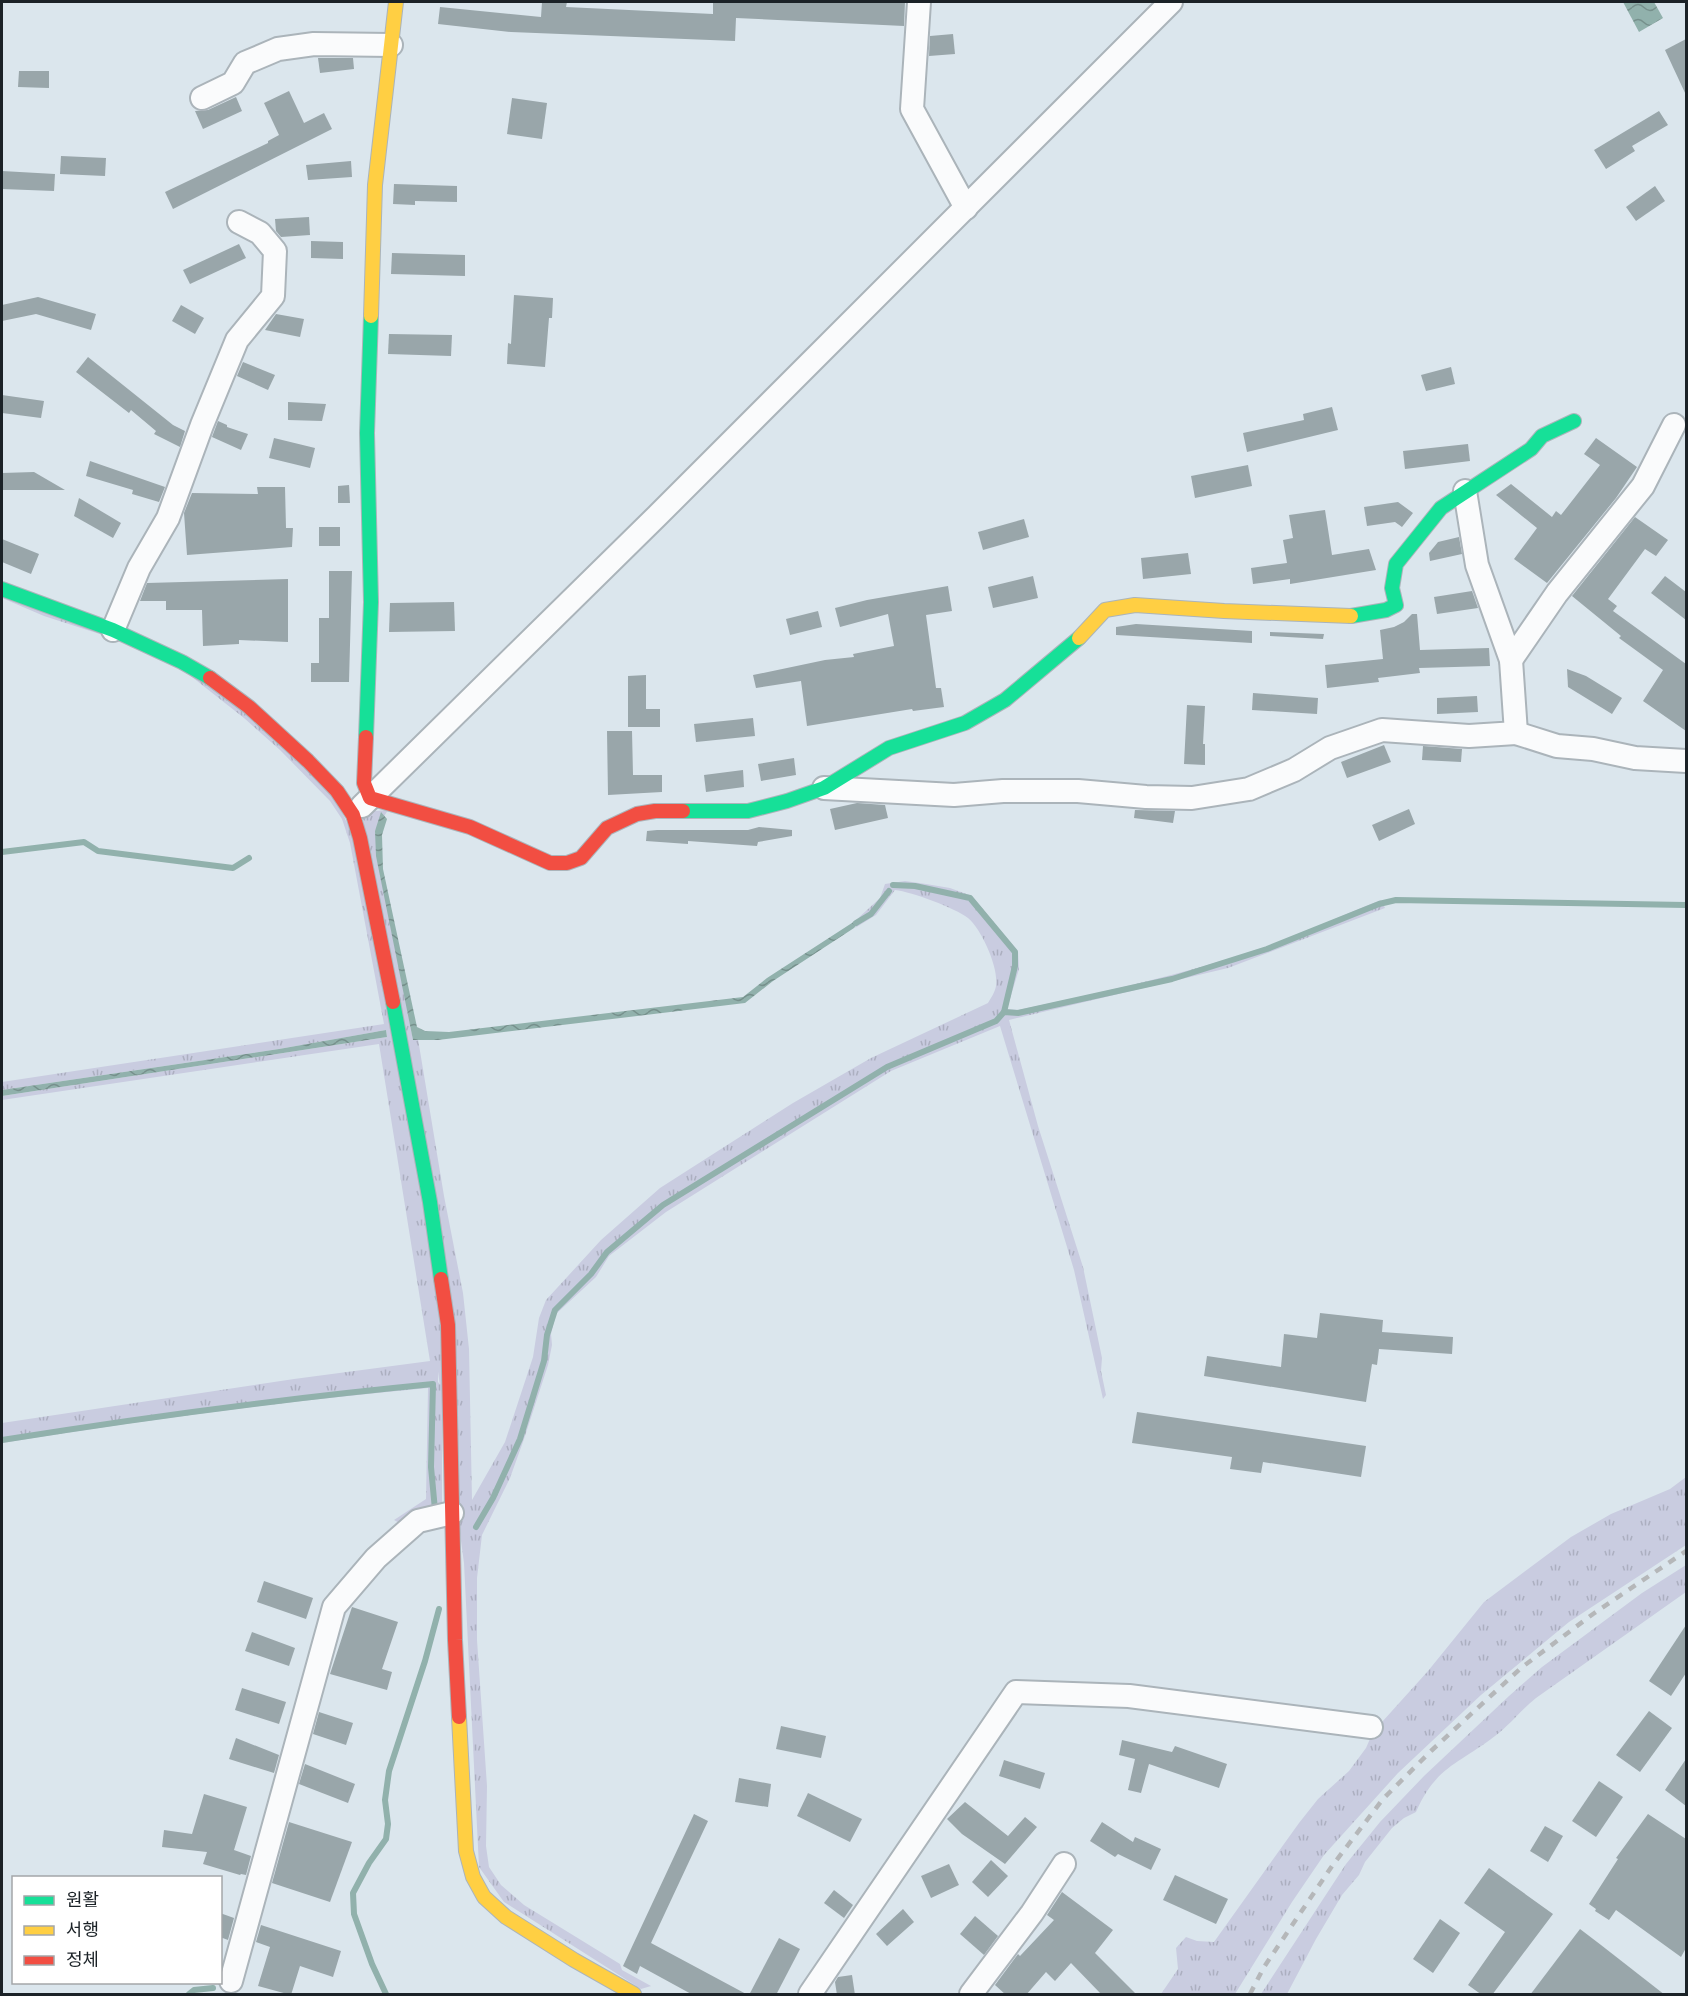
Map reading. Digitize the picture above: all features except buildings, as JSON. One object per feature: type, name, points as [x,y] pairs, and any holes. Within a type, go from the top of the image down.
[{"type":"street","points":[[370,798],[364,783],[372,602],[368,409],[375,186],[396,2]]},
{"type":"street","points":[[920,2],[912,109],[966,207]]},
{"type":"street","points":[[353,815],[1171,2]]},
{"type":"street","points":[[201,98],[233,83],[245,63],[278,49],[314,44],[391,45]]},
{"type":"street","points":[[113,630],[139,568],[168,518],[201,425],[237,340],[273,296],[275,251],[260,233],[239,222]]},
{"type":"street","points":[[370,798],[470,827],[550,863],[567,863],[582,858],[607,828],[638,814],[748,811],[786,801],[824,788],[889,748],[965,723],[1005,700],[1086,632],[1104,610],[1135,605],[1349,616],[1386,610],[1396,605],[1392,588],[1396,564],[1441,508],[1531,449],[1542,436],[1574,421]]},
{"type":"street","points":[[1511,660],[1557,593],[1643,486],[1674,425]]},
{"type":"street","points":[[1465,491],[1477,565],[1511,660],[1516,733]]},
{"type":"street","points":[[2,589],[113,630],[205,675],[249,706],[337,791],[353,815],[360,838],[400,1039],[430,1202],[448,1324],[455,1640],[466,1851],[473,1877],[484,1897],[506,1917],[634,1995]]},
{"type":"street","points":[[824,788],[954,795],[1003,791],[1067,791],[1192,798],[1249,789],[1294,770],[1330,748],[1382,730],[1469,736],[1516,733],[1557,746],[1593,749],[1635,758],[1686,761]]},
{"type":"street","points":[[231,1981],[334,1607],[376,1558],[418,1521],[452,1513]]},
{"type":"street","points":[[810,1995],[1016,1692],[1129,1696],[1371,1727]]},
{"type":"street","points":[[971,1995],[1032,1913],[1064,1864]]},
{"type":"green space","points":[[2,593],[131,641],[156,652],[214,685],[287,747],[328,790],[343,813],[354,842],[404,1102],[435,1298],[443,1364],[438,1366],[438,1382],[442,1387],[442,1506],[403,1525],[394,1520],[426,1499],[428,1388],[214,1412],[2,1443],[2,1423],[430,1361],[379,1044],[2,1100],[2,1096],[387,1037],[386,1030],[279,1049],[2,1090],[2,1082],[384,1024],[350,843],[342,819],[330,801],[280,750],[244,718],[178,666],[115,639],[44,616],[2,598]]},
{"type":"green space","points":[[388,810],[375,831],[413,1040],[418,1039],[463,1293],[469,1349],[472,1500],[505,1442],[533,1357],[539,1318],[546,1300],[601,1240],[660,1188],[793,1103],[871,1058],[988,1003],[996,986],[995,969],[979,931],[962,914],[933,901],[895,890],[876,915],[855,928],[860,921],[855,921],[880,898],[885,884],[905,881],[950,888],[972,896],[1018,951],[1019,969],[1007,1009],[1018,1010],[1141,983],[1232,958],[1277,943],[1381,900],[1385,908],[1228,968],[1009,1020],[1038,1126],[1083,1267],[1102,1358],[1101,1371],[1106,1395],[1103,1399],[1074,1270],[1000,1026],[891,1071],[666,1212],[609,1256],[596,1277],[556,1314],[551,1334],[552,1345],[548,1365],[524,1439],[510,1478],[482,1535],[477,1578],[477,1640],[487,1786],[486,1846],[489,1867],[501,1885],[524,1905],[620,1964],[622,1970],[651,1986],[641,1989],[504,1902],[479,1867],[464,1563],[362,812]]},
{"type":"green space","points":[[1686,1477],[1686,1545],[1569,1622],[1481,1695],[1398,1773],[1324,1855],[1235,1994],[1161,1994],[1178,1969],[1176,1948],[1186,1937],[1197,1941],[1214,1942],[1318,1799],[1349,1771],[1366,1748],[1373,1732],[1428,1671],[1484,1602],[1571,1537],[1611,1514],[1670,1489]]},
{"type":"green space","points":[[1686,1565],[1686,1592],[1536,1698],[1500,1732],[1440,1775],[1416,1812],[1392,1828],[1365,1862],[1359,1875],[1342,1895],[1316,1939],[1287,1994],[1261,1994],[1346,1864],[1380,1822],[1424,1776],[1542,1667],[1642,1593]]},
{"type":"water","points":[[1623,2],[1654,2],[1663,18],[1639,32]]},
{"type":"water","points":[[381,812],[387,819],[382,835],[383,869],[417,1027],[425,1031],[449,1032],[743,997],[767,978],[855,921],[861,920],[854,928],[773,981],[745,1003],[438,1040],[413,1040],[376,856],[375,831]]},
{"type":"water","points":[[386,1030],[387,1037],[2,1096],[2,1090],[279,1049]]},
{"type":"waterway","points":[[2,852],[84,842],[98,851],[233,868],[249,858]]},
{"type":"waterway","points":[[893,885],[915,886],[970,898],[1015,952],[1015,966],[1004,1012]]},
{"type":"waterway","points":[[856,923],[871,914],[889,891]]},
{"type":"waterway","points":[[476,1527],[493,1498],[520,1439],[544,1361],[547,1335],[555,1310],[591,1274],[607,1252],[663,1205],[887,1067],[996,1021],[1004,1012],[1018,1013],[1172,979],[1267,949],[1379,904],[1396,900],[1686,905]]},
{"type":"waterway","points":[[2,1440],[217,1409],[433,1384],[431,1467],[435,1510]]},
{"type":"waterway","points":[[386,1994],[372,1964],[354,1914],[353,1893],[369,1863],[386,1839],[388,1824],[385,1800],[389,1771],[425,1661],[439,1609]]},
{"type":"waterway","points":[[189,1994],[194,1990],[213,1988]]},
{"type":"railway","points":[[1250,1994],[1264,1967],[1332,1866],[1383,1799],[1521,1668],[1593,1614],[1686,1551]]},
{"type":"traffic: fast","points":[[366,737],[371,602],[367,433],[371,316]]},
{"type":"traffic: fast","points":[[1351,616],[1386,610],[1396,605],[1392,588],[1396,564],[1441,508],[1531,449],[1542,436],[1574,421]]},
{"type":"traffic: fast","points":[[2,589],[113,630],[182,662],[210,678]]},
{"type":"traffic: fast","points":[[683,811],[748,811],[824,788],[889,748],[965,723],[1005,700],[1079,638]]},
{"type":"traffic: fast","points":[[393,1002],[430,1202],[441,1279]]},
{"type":"traffic: slow","points":[[371,316],[375,185],[396,2]]},
{"type":"traffic: slow","points":[[1079,638],[1105,610],[1135,605],[1351,616]]},
{"type":"traffic: slow","points":[[459,1717],[466,1851],[473,1877],[484,1897],[506,1917],[634,1994]]},
{"type":"traffic: jam","points":[[210,678],[249,707],[308,761],[337,791],[353,815],[360,838],[393,1002]]},
{"type":"traffic: jam","points":[[366,737],[364,783],[370,798],[470,827],[550,863],[567,863],[581,858],[607,828],[637,814],[655,811],[683,811]]},
{"type":"traffic: jam","points":[[441,1279],[448,1325],[455,1640],[459,1717]]}]
